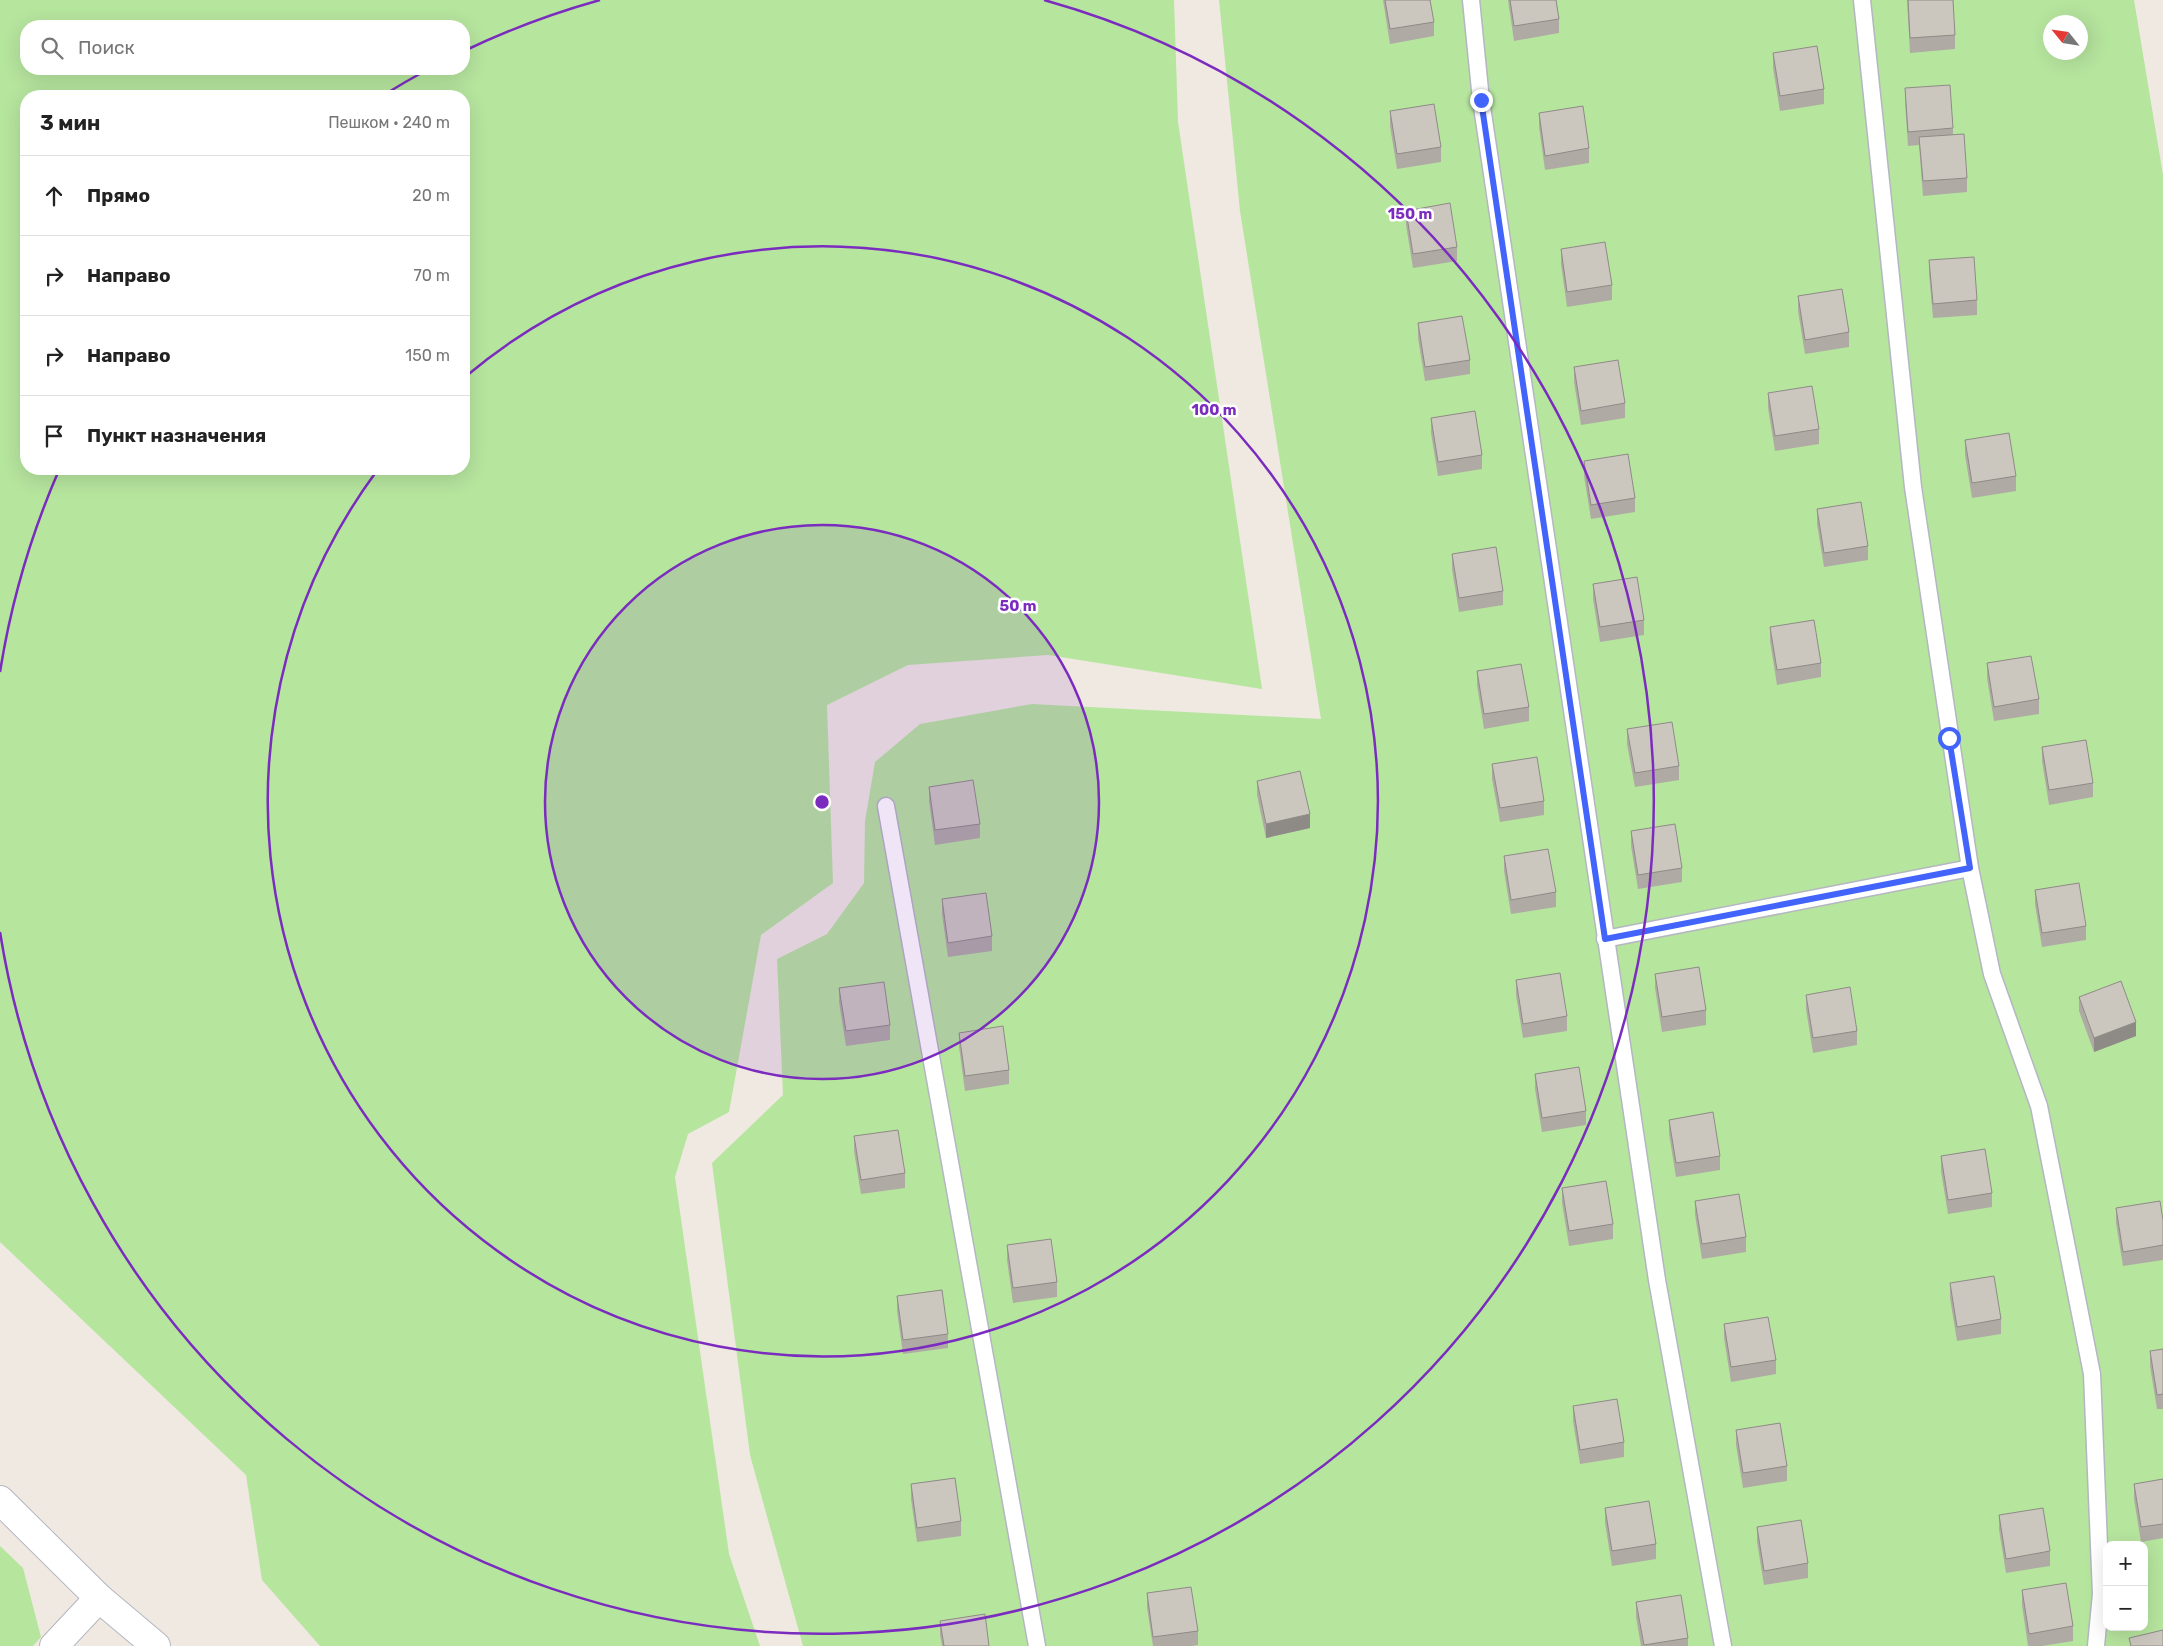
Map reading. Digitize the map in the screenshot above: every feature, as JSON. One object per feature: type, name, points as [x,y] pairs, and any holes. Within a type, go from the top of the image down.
[{"type":"street","points":[[0,1500],[99,1598],[156,1646]]},
{"type":"street","points":[[54,1646],[99,1598]]},
{"type":"lane","points":[[1471,0],[1481,100],[1657,1280],[1723,1646]]},
{"type":"lane","points":[[1862,0],[1913,487],[1970,868],[1992,974],[2039,1106],[2092,1374],[2101,1594],[2096,1646]]},
{"type":"lane","points":[[886,806],[1037,1646]]},
{"type":"lane","points":[[1605,939],[1970,868]]},
{"type":"green space","points":[[0,0],[1174,0],[1178,122],[1262,689],[1048,655],[908,665],[827,705],[833,883],[761,935],[729,1112],[688,1134],[675,1177],[729,1554],[760,1646],[320,1646],[262,1580],[246,1475],[0,1242]]},
{"type":"green space","points":[[1219,0],[2134,0],[2163,175],[2163,1646],[803,1646],[750,1455],[712,1163],[783,1095],[777,959],[827,934],[864,883],[865,821],[875,762],[920,724],[1032,704],[1321,719],[1240,211]]},
{"type":"green space","points":[[0,1546],[23,1568],[41,1637],[33,1646],[0,1646]]},
{"type":"building","points":[[1385,0],[1430,0],[1434,22],[1390,29]]},
{"type":"building","points":[[1510,0],[1556,0],[1559,19],[1514,26]]},
{"type":"building","points":[[1908,0],[1953,0],[1955,35],[1910,38]]},
{"type":"building","points":[[1817,46],[1824,89],[1780,96],[1773,53]]},
{"type":"building","points":[[1950,85],[1953,128],[1908,132],[1905,88]]},
{"type":"building","points":[[1434,104],[1441,147],[1397,154],[1390,111]]},
{"type":"building","points":[[1583,106],[1589,148],[1545,156],[1539,113]]},
{"type":"building","points":[[1964,134],[1967,178],[1923,181],[1919,137]]},
{"type":"building","points":[[1450,203],[1457,247],[1413,254],[1406,211]]},
{"type":"building","points":[[1605,242],[1612,285],[1567,292],[1561,249]]},
{"type":"building","points":[[1974,257],[1977,300],[1933,304],[1929,260]]},
{"type":"building","points":[[1842,289],[1849,332],[1805,340],[1798,296]]},
{"type":"building","points":[[1462,316],[1470,360],[1425,367],[1418,323]]},
{"type":"building","points":[[1618,360],[1625,403],[1581,411],[1574,367]]},
{"type":"building","points":[[1812,386],[1819,429],[1775,436],[1768,393]]},
{"type":"building","points":[[1475,411],[1482,455],[1438,462],[1431,418]]},
{"type":"building","points":[[2009,433],[2016,476],[1972,483],[1965,440]]},
{"type":"building","points":[[1628,454],[1635,498],[1591,505],[1584,461]]},
{"type":"building","points":[[1861,502],[1868,546],[1824,553],[1817,509]]},
{"type":"building","points":[[1496,547],[1503,591],[1459,598],[1452,554]]},
{"type":"building","points":[[1637,577],[1644,620],[1600,627],[1593,584]]},
{"type":"building","points":[[1814,620],[1821,663],[1777,670],[1770,627]]},
{"type":"building","points":[[2031,656],[2039,699],[1994,707],[1987,663]]},
{"type":"building","points":[[1521,664],[1529,707],[1484,714],[1477,671]]},
{"type":"building","points":[[1672,722],[1679,766],[1635,773],[1627,729]]},
{"type":"building","points":[[2086,740],[2093,783],[2049,790],[2042,747]]},
{"type":"building","points":[[1537,757],[1544,801],[1500,808],[1492,764]]},
{"type":"building","points":[[1300,771],[1310,814],[1266,824],[1257,781]]},
{"type":"building","points":[[973,780],[980,824],[935,830],[929,787]]},
{"type":"building","points":[[1675,824],[1682,868],[1638,875],[1631,831]]},
{"type":"building","points":[[1548,849],[1556,892],[1511,900],[1504,856]]},
{"type":"building","points":[[2079,883],[2086,926],[2042,933],[2035,890]]},
{"type":"building","points":[[986,893],[992,936],[948,943],[942,899]]},
{"type":"building","points":[[1699,967],[1706,1010],[1662,1017],[1655,974]]},
{"type":"building","points":[[1560,973],[1567,1016],[1523,1024],[1516,980]]},
{"type":"building","points":[[2121,981],[2136,1022],[2094,1038],[2079,997]]},
{"type":"building","points":[[884,982],[890,1025],[846,1031],[839,988]]},
{"type":"building","points":[[1850,987],[1857,1031],[1813,1038],[1806,995]]},
{"type":"building","points":[[1003,1026],[1009,1070],[965,1076],[959,1033]]},
{"type":"building","points":[[1579,1067],[1586,1111],[1542,1118],[1535,1074]]},
{"type":"building","points":[[1713,1112],[1720,1156],[1676,1163],[1669,1120]]},
{"type":"building","points":[[898,1130],[905,1173],[861,1180],[854,1136]]},
{"type":"building","points":[[1985,1149],[1992,1193],[1948,1200],[1941,1156]]},
{"type":"building","points":[[1606,1181],[1613,1224],[1569,1231],[1562,1188]]},
{"type":"building","points":[[1739,1194],[1746,1237],[1702,1244],[1695,1201]]},
{"type":"building","points":[[2160,1201],[2163,1220],[2163,1245],[2123,1252],[2116,1208]]},
{"type":"building","points":[[1051,1239],[1057,1282],[1013,1288],[1007,1245]]},
{"type":"building","points":[[1994,1276],[2001,1319],[1957,1327],[1950,1283]]},
{"type":"building","points":[[942,1290],[948,1334],[903,1340],[897,1296]]},
{"type":"building","points":[[1768,1317],[1776,1360],[1731,1367],[1724,1324]]},
{"type":"building","points":[[2163,1349],[2163,1394],[2157,1395],[2150,1351]]},
{"type":"building","points":[[1617,1399],[1624,1442],[1580,1450],[1573,1406]]},
{"type":"building","points":[[1780,1423],[1787,1466],[1743,1473],[1736,1430]]},
{"type":"building","points":[[955,1478],[961,1521],[917,1528],[911,1484]]},
{"type":"building","points":[[2163,1479],[2163,1524],[2141,1527],[2134,1484]]},
{"type":"building","points":[[1649,1501],[1656,1544],[1612,1551],[1605,1508]]},
{"type":"building","points":[[2043,1508],[2050,1551],[2006,1559],[1999,1515]]},
{"type":"building","points":[[1801,1520],[1808,1563],[1764,1571],[1757,1527]]},
{"type":"building","points":[[2066,1583],[2073,1626],[2029,1634],[2022,1590]]},
{"type":"building","points":[[1191,1587],[1198,1631],[1153,1637],[1147,1593]]},
{"type":"building","points":[[1681,1595],[1688,1638],[1644,1645],[1636,1602]]},
{"type":"building","points":[[985,1614],[989,1646],[944,1646],[940,1621]]},
{"type":"building","points":[[2163,1630],[2163,1646],[2131,1646],[2129,1638]]},
{"type":"route","points":[[1481,100],[1605,939],[1970,868],[1949,738]]}]
